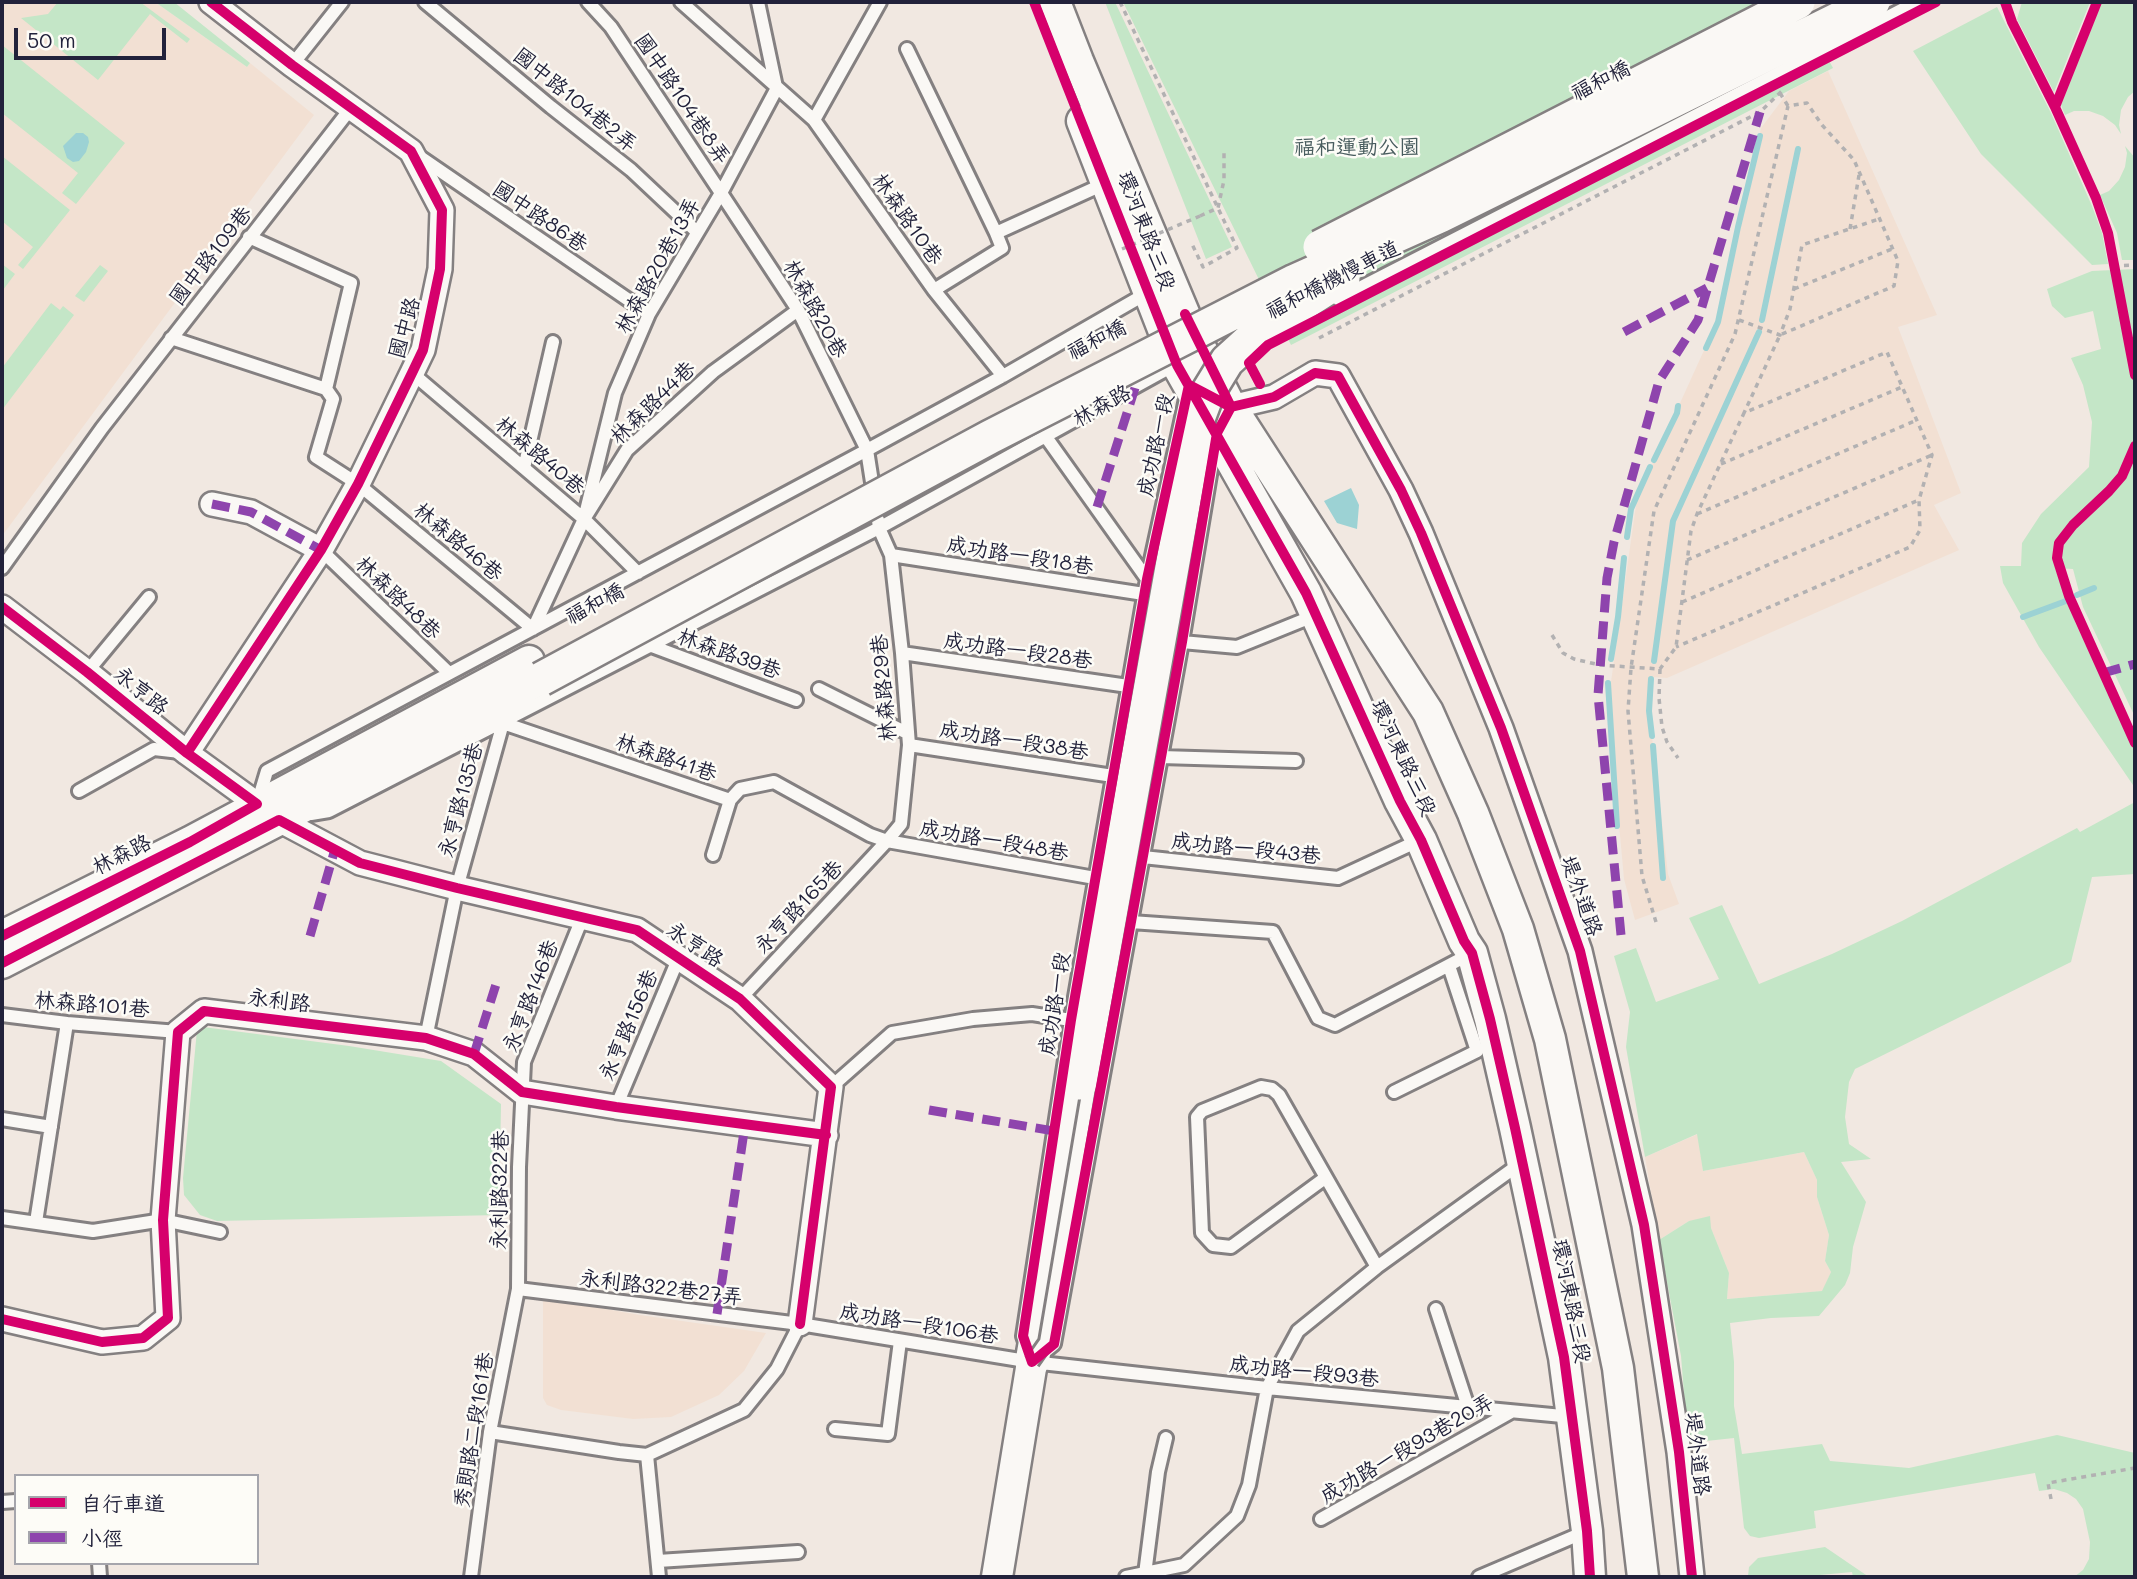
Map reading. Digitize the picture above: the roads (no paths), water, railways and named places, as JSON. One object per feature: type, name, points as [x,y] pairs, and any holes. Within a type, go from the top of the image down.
[{"type":"main road","name":"福和橋","points":[[534,656],[975,424],[1798,2]]},
{"type":"main road","name":"福和橋","points":[[534,656],[1014,424],[1295,281],[1440,216],[1873,2]]},
{"type":"main road","points":[[1032,1362],[1194,435],[1203,403],[1227,361],[1260,331],[1440,216]]},
{"type":"street","name":"國中路","points":[[187,753],[321,550],[358,484],[423,350],[440,269],[442,210],[411,151],[292,65],[212,2]]},
{"type":"street","name":"環河東路三段","points":[[1034,2],[1183,375],[1306,593],[1400,801],[1421,840],[1459,931],[1460,959],[1490,1019],[1563,1357],[1587,1531],[1590,1577]]},
{"type":"street","name":"環河東路三段","points":[[1055,2],[1185,314],[1231,407],[1428,712],[1474,813],[1518,929],[1550,1039],[1618,1368],[1643,1577]]},
{"type":"street","name":"堤外道路","points":[[1231,407],[1273,397],[1315,373],[1339,376],[1411,512],[1501,727],[1580,951],[1644,1225],[1679,1452],[1692,1577]]},
{"type":"street","points":[[212,504],[251,512],[321,550]]},
{"type":"street","name":"永亨路","points":[[2,607],[187,753],[268,812],[360,863],[637,930],[740,999],[831,1087]]},
{"type":"street","name":"林森路","points":[[2,963],[268,812],[534,656]]},
{"type":"street","name":"林森路","points":[[2,936],[190,842],[268,812]]},
{"type":"street","name":"永利路","points":[[178,1032],[204,1012],[426,1038],[474,1054],[522,1092],[826,1136]]},
{"type":"street","points":[[2,1319],[102,1342],[143,1338],[168,1318],[163,1220],[178,1032]]},
{"type":"street","points":[[800,1324],[831,1087]]},
{"type":"street","name":"成功路一段","points":[[997,1577],[1032,1362]]},
{"type":"lane","points":[[292,65],[342,2]]},
{"type":"lane","name":"國中路104巷2弄","points":[[425,2],[631,170],[698,232]]},
{"type":"lane","name":"國中路104巷8弄","points":[[588,2],[611,27],[721,192],[777,88]]},
{"type":"lane","name":"林森路10巷","points":[[681,2],[814,120],[934,290],[1003,376]]},
{"type":"lane","points":[[758,2],[777,88]]},
{"type":"lane","points":[[814,120],[880,2]]},
{"type":"lane","name":"福和橋機慢車道","points":[[1032,1362],[1046,1342],[1202,437],[1210,407],[1227,377],[1264,337],[1917,2]]},
{"type":"lane","points":[[907,49],[1002,248],[934,290]]},
{"type":"lane","name":"國中路109巷","points":[[2,568],[102,428],[351,108]]},
{"type":"lane","name":"國中路86巷","points":[[411,151],[649,314]]},
{"type":"lane","points":[[996,233],[1106,183]]},
{"type":"lane","name":"林森路20巷13弄","points":[[584,519],[615,393],[649,314],[721,192]]},
{"type":"lane","name":"林森路20巷","points":[[721,192],[798,310],[867,450],[879,528]]},
{"type":"lane","points":[[171,338],[327,389],[351,283],[249,237]]},
{"type":"lane","points":[[1148,292],[1185,314],[1183,375]]},
{"type":"lane","name":"林森路","points":[[1148,292],[1003,376],[638,573],[534,656],[449,673],[267,771],[268,812],[329,811],[879,528],[1046,437],[1183,375]]},
{"type":"lane","name":"林森路44巷","points":[[534,656],[584,519],[627,450],[713,372],[798,310]]},
{"type":"lane","points":[[524,468],[553,342]]},
{"type":"lane","name":"林森路40巷","points":[[412,373],[584,519],[638,573]]},
{"type":"lane","name":"成功路一段","points":[[1032,1362],[1023,1336],[1095,878],[1183,375],[1231,407]]},
{"type":"lane","name":"林森路46巷","points":[[327,389],[333,399],[316,457],[358,484],[534,656]]},
{"type":"lane","points":[[1032,1362],[1054,1343],[1192,588],[1217,433],[1231,407]]},
{"type":"lane","points":[[1046,437],[1147,579],[1192,588]]},
{"type":"lane","name":"林森路29巷","points":[[879,528],[891,555],[908,739],[901,824],[887,841]]},
{"type":"lane","name":"林森路48巷","points":[[321,550],[449,673]]},
{"type":"lane","name":"成功路一段18巷","points":[[891,555],[1144,594]]},
{"type":"lane","points":[[87,672],[149,597]]},
{"type":"lane","points":[[1182,642],[1237,647],[1316,615]]},
{"type":"lane","name":"林森路39巷","points":[[649,645],[796,700]]},
{"type":"lane","name":"成功路一段28巷","points":[[902,653],[1128,687]]},
{"type":"lane","name":"成功路一段38巷","points":[[819,688],[908,739],[1113,776]]},
{"type":"lane","name":"林森路41巷","points":[[503,723],[730,800],[740,789],[774,782],[870,835],[887,841]]},
{"type":"lane","name":"永亨路135巷","points":[[426,1038],[457,888],[503,723]]},
{"type":"lane","points":[[79,791],[154,749],[187,753]]},
{"type":"lane","points":[[1161,757],[1296,761]]},
{"type":"lane","points":[[713,855],[730,800]]},
{"type":"lane","name":"成功路一段43巷","points":[[1143,858],[1338,878],[1421,840]]},
{"type":"lane","name":"成功路一段48巷","points":[[887,841],[1095,878]]},
{"type":"lane","name":"永亨路165巷","points":[[740,999],[887,841]]},
{"type":"lane","name":"永亨路146巷","points":[[522,1092],[524,1062],[583,916]]},
{"type":"lane","points":[[1131,922],[1273,932],[1318,1018],[1335,1025],[1460,959],[1477,1051],[1394,1092]]},
{"type":"lane","name":"永亨路156巷","points":[[616,1107],[678,957]]},
{"type":"lane","points":[[831,1087],[892,1033],[973,1019],[1032,1014],[1072,1020]]},
{"type":"lane","name":"林森路101巷","points":[[2,1015],[178,1032]]},
{"type":"lane","points":[[36,1222],[67,1023]]},
{"type":"lane","points":[[1325,1178],[1231,1247],[1213,1245],[1202,1233],[1197,1117],[1202,1111],[1261,1087],[1272,1089],[1279,1095],[1377,1267]]},
{"type":"lane","name":"永利路322巷","points":[[518,1289],[522,1092]]},
{"type":"lane","points":[[2,1119],[51,1127]]},
{"type":"lane","points":[[1126,1577],[1184,1565],[1237,1516],[1249,1485],[1267,1388],[1298,1331],[1377,1267],[1522,1162]]},
{"type":"lane","points":[[2,1218],[93,1231],[163,1220],[220,1231]]},
{"type":"lane","name":"永利路322巷27弄","points":[[518,1289],[800,1324]]},
{"type":"lane","name":"秀朗路二段161巷","points":[[471,1577],[490,1432],[518,1289]]},
{"type":"lane","points":[[1436,1309],[1468,1407]]},
{"type":"lane","points":[[490,1432],[647,1455],[744,1410],[777,1369],[800,1324]]},
{"type":"lane","name":"成功路一段106巷","points":[[800,1324],[1032,1362]]},
{"type":"lane","points":[[835,1429],[888,1434],[900,1341]]},
{"type":"lane","name":"成功路一段93巷","points":[[1032,1362],[1573,1417]]},
{"type":"lane","name":"成功路一段93巷20弄","points":[[1321,1519],[1511,1412]]},
{"type":"lane","points":[[1145,1574],[1158,1472],[1166,1438]]},
{"type":"lane","points":[[647,1455],[659,1577]]},
{"type":"lane","points":[[1479,1577],[1587,1531]]},
{"type":"lane","points":[[658,1561],[798,1552]]},
{"type":"water","points":[[76,133],[83,133],[89,142],[79,161],[73,162],[67,158],[63,146]]},
{"type":"water","points":[[1351,488],[1359,505],[1357,529],[1337,523],[1324,501]]},
{"type":"waterway","points":[[1706,348],[1718,322],[1760,136]]},
{"type":"waterway","points":[[1762,320],[1798,149]]},
{"type":"waterway","points":[[1654,661],[1673,521],[1759,332]]},
{"type":"waterway","points":[[1654,460],[1678,406]]},
{"type":"waterway","points":[[1627,537],[1631,509],[1650,467]]},
{"type":"waterway","points":[[1611,659],[1624,558]]},
{"type":"waterway","points":[[2077,595],[2094,588]]},
{"type":"waterway","points":[[2023,617],[2066,601]]},
{"type":"waterway","points":[[1651,679],[1649,711],[1652,736]]},
{"type":"waterway","points":[[1608,683],[1617,826]]},
{"type":"waterway","points":[[1653,746],[1663,878]]},
{"type":"park label","name":"福和運動公園","points":[[1357,148]]}]
